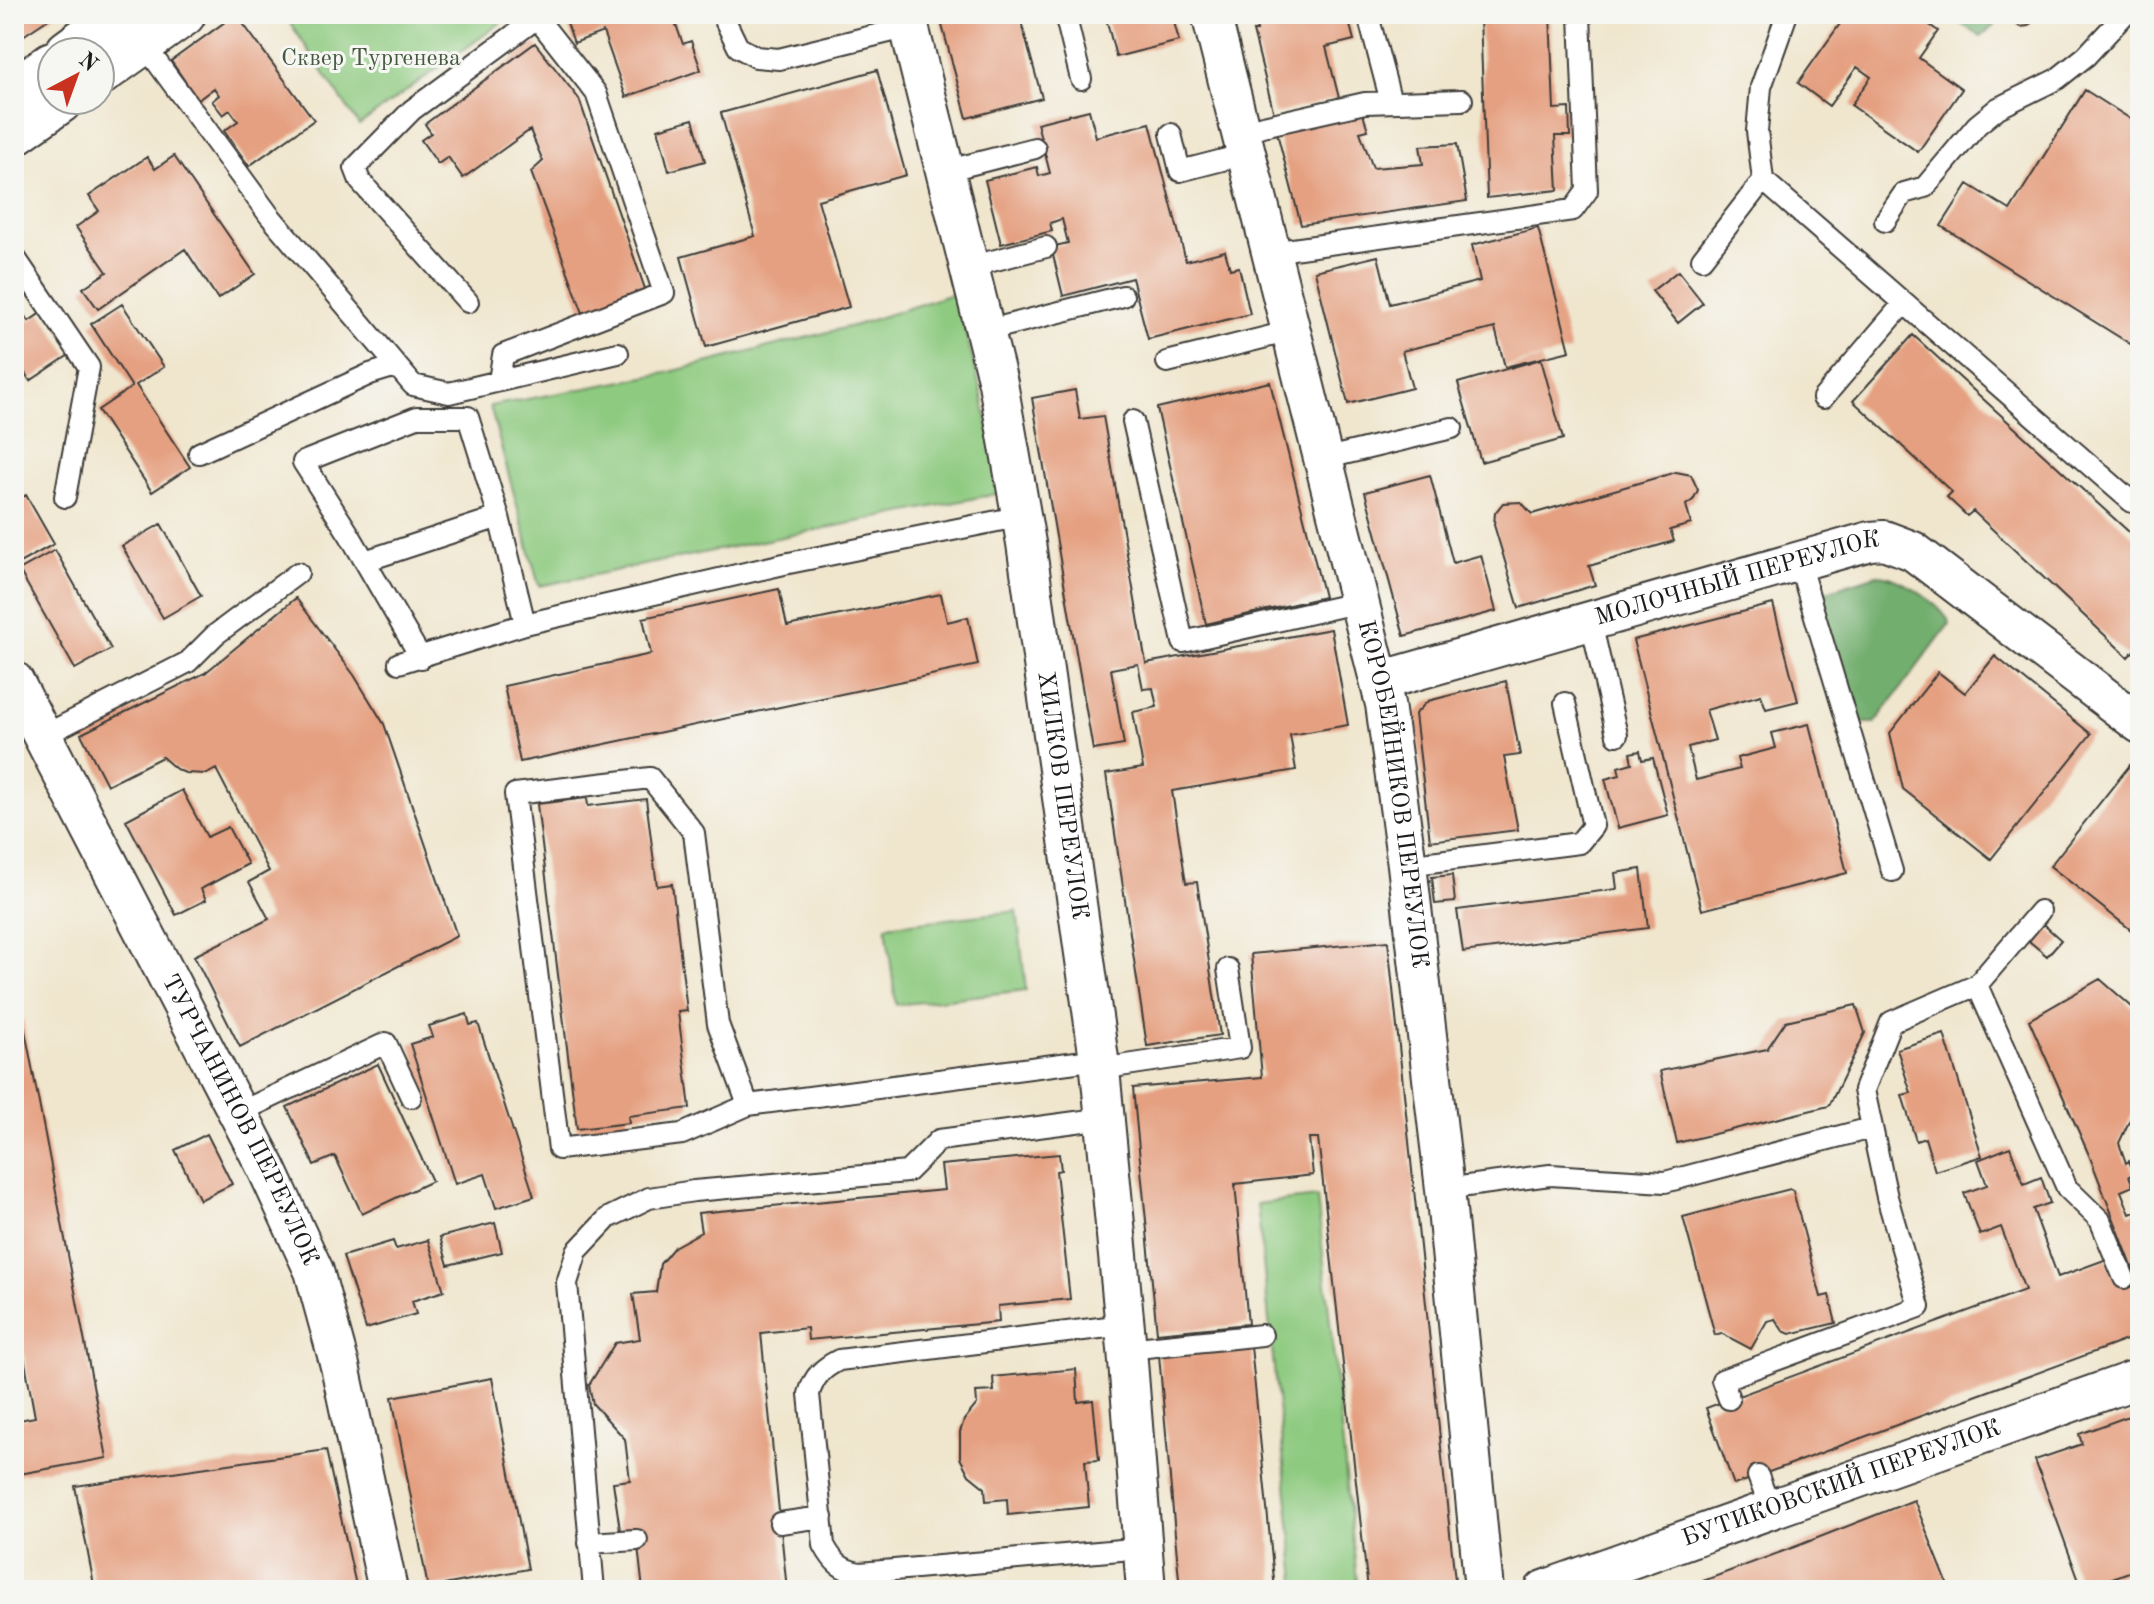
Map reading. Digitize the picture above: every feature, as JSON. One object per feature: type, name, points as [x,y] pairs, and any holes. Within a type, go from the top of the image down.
[{"type":"main road","points":[[112,36],[183,14]]},
{"type":"main road","points":[[116,50],[131,29]]},
{"type":"main road","points":[[14,92],[36,76]]},
{"type":"main road","points":[[14,133],[38,116]]},
{"type":"street","name":"КОРОБЕЙНИКОВ ПЕРЕУЛОК","points":[[1211,14],[1380,681],[1407,865],[1445,1189],[1484,1590]]},
{"type":"street","name":"ХИЛКОВ ПЕРЕУЛОК","points":[[908,20],[1003,406],[1022,516],[1100,1064],[1146,1590]]},
{"type":"street","name":"МОЛОЧНЫЙ ПЕРЕУЛОК","points":[[1380,681],[1870,541],[1884,540],[1913,551],[2140,724]]},
{"type":"street","name":"ТУРЧАНИНОВ ПЕРЕУЛОК","points":[[14,681],[273,1181],[314,1271],[340,1366],[388,1590]]},
{"type":"street","name":"БУТИКОВСКИЙ ПЕРЕУЛОК","points":[[1544,1590],[1764,1493],[2140,1378]]},
{"type":"lane","points":[[722,14],[738,47],[756,57],[779,59],[908,20]]},
{"type":"lane","points":[[1065,14],[1081,79]]},
{"type":"lane","points":[[1787,14],[1761,87],[1757,131],[1763,180],[2132,502]]},
{"type":"lane","points":[[1885,221],[1904,193],[1925,187],[1977,125],[1998,108],[2057,79],[2086,56],[2125,14],[2140,26]]},
{"type":"lane","points":[[1271,252],[1573,210],[1587,191],[1580,15]]},
{"type":"lane","points":[[468,302],[360,181],[355,168],[412,110],[537,18],[596,93],[664,293],[503,355],[499,381]]},
{"type":"lane","points":[[1369,19],[1391,102]]},
{"type":"lane","points":[[131,29],[269,215],[413,385],[449,393],[618,353]]},
{"type":"lane","points":[[1171,134],[1180,171],[1244,143],[1365,103],[1462,100]]},
{"type":"lane","points":[[945,171],[1035,148]]},
{"type":"lane","points":[[1702,259],[1763,180]]},
{"type":"lane","points":[[969,267],[1046,247]]},
{"type":"lane","points":[[14,256],[89,367],[65,497]]},
{"type":"lane","points":[[985,331],[1123,296]]},
{"type":"lane","points":[[1823,398],[1904,303]]},
{"type":"lane","points":[[1167,362],[1291,331]]},
{"type":"lane","points":[[199,453],[370,374],[396,366]]},
{"type":"lane","points":[[421,658],[303,462],[417,417],[468,417],[499,517],[525,624]]},
{"type":"lane","points":[[1133,421],[1183,642],[1360,602]]},
{"type":"lane","points":[[1323,459],[1452,428]]},
{"type":"lane","points":[[399,663],[525,624],[784,564],[1022,516]]},
{"type":"lane","points":[[365,561],[499,517]]},
{"type":"lane","points":[[1799,563],[1892,871]]},
{"type":"lane","points":[[43,736],[188,662],[215,635],[298,573]]},
{"type":"lane","points":[[1591,622],[1617,735]]},
{"type":"lane","points":[[1407,865],[1579,843],[1593,826],[1565,703]]},
{"type":"lane","points":[[748,1105],[718,1024],[694,833],[650,778],[515,794],[559,1149],[682,1134],[748,1105],[1240,1048],[1228,969]]},
{"type":"lane","points":[[1729,1399],[1722,1380],[1919,1307],[1887,1197],[1864,1090],[1891,1022],[1977,985],[2040,911]]},
{"type":"lane","points":[[1977,985],[2067,1188],[2100,1220],[2124,1278]]},
{"type":"lane","points":[[238,1113],[386,1043],[411,1097]]},
{"type":"lane","points":[[594,1590],[567,1283],[577,1251],[608,1218],[649,1198],[694,1191],[907,1172],[939,1140],[1106,1118]]},
{"type":"lane","points":[[1445,1189],[1550,1175],[1665,1182],[1871,1128]]},
{"type":"lane","points":[[1143,1548],[860,1573],[844,1571],[824,1545],[809,1394],[813,1380],[824,1368],[839,1360],[1126,1337],[1262,1335]]},
{"type":"lane","points":[[780,1523],[822,1517]]},
{"type":"lane","points":[[589,1543],[637,1540]]},
{"type":"green space","name":"Сквер Тургенева","points":[[284,14],[513,14],[359,125]]},
{"type":"green space","points":[[1950,14],[1997,14],[1995,25],[1981,36]]},
{"type":"green space","points":[[955,293],[983,399],[1001,493],[539,586],[490,406],[666,373],[856,325]]},
{"type":"green space","points":[[1877,575],[1896,580],[1918,592],[1937,607],[1950,623],[1875,723],[1863,723],[1856,714],[1820,602],[1823,592]]},
{"type":"green space","points":[[1017,911],[1026,990],[896,1005],[886,926]]},
{"type":"green space","points":[[1317,1197],[1358,1590],[1297,1590],[1257,1204]]},
{"type":"building","points":[[14,14],[56,14],[14,42]]},
{"type":"building","points":[[236,14],[314,120],[249,166],[224,131],[238,121],[230,110],[223,115],[212,101],[219,95],[214,88],[198,100],[171,61]]},
{"type":"building","points":[[574,14],[672,14],[683,44],[691,41],[701,70],[626,97],[603,32],[574,43],[565,17]]},
{"type":"building","points":[[939,14],[1019,14],[1042,98],[967,118]]},
{"type":"building","points":[[1105,14],[1172,14],[1179,41],[1116,57]]},
{"type":"building","points":[[1253,14],[1347,14],[1354,40],[1326,47],[1339,98],[1274,114],[1253,31],[1257,31]]},
{"type":"building","points":[[1550,14],[1554,109],[1569,108],[1570,136],[1555,136],[1558,190],[1487,198],[1480,17]]},
{"type":"building","points":[[1847,14],[1895,14],[1903,20],[1907,14],[1914,14],[1938,31],[1919,58],[1962,89],[1918,152],[1851,105],[1871,77],[1857,67],[1829,106],[1798,83]]},
{"type":"building","points":[[2013,14],[2033,14],[2034,20],[2028,26],[2020,27],[2013,21]]},
{"type":"building","points":[[535,43],[579,99],[645,289],[583,313],[531,172],[543,161],[530,130],[463,178],[448,157],[438,164],[421,140],[431,133],[425,124]]},
{"type":"building","points":[[877,70],[906,175],[818,200],[849,307],[706,347],[681,257],[755,236],[721,113]]},
{"type":"building","points":[[2085,90],[2140,125],[2140,350],[1941,226],[1968,184],[2010,210]]},
{"type":"building","points":[[1089,110],[1096,137],[1150,123],[1186,261],[1225,251],[1230,269],[1239,267],[1250,314],[1148,339],[1132,278],[1063,296],[1051,247],[1068,243],[1062,219],[1050,223],[1052,231],[1001,244],[985,180],[1037,167],[1039,176],[1050,173],[1037,123]]},
{"type":"building","points":[[1362,111],[1368,130],[1360,132],[1373,168],[1423,164],[1420,146],[1457,144],[1467,201],[1301,225],[1276,129]]},
{"type":"building","points":[[693,119],[705,161],[669,171],[658,129]]},
{"type":"building","points":[[174,156],[255,274],[218,299],[185,249],[98,309],[83,288],[107,272],[76,227],[99,211],[89,196],[147,157],[155,169]]},
{"type":"building","points":[[1538,228],[1570,351],[1505,367],[1495,328],[1402,351],[1412,388],[1348,404],[1315,271],[1378,256],[1390,304],[1480,281],[1472,245]]},
{"type":"building","points":[[1678,271],[1703,303],[1678,323],[1652,291]]},
{"type":"building","points":[[14,298],[29,321],[41,313],[69,355],[30,381],[18,362],[14,364]]},
{"type":"building","points":[[122,304],[164,367],[136,385],[190,467],[152,492],[98,410],[132,387],[91,324]]},
{"type":"building","points":[[1913,335],[2140,542],[2140,644],[2128,657],[1973,511],[1967,516],[1947,497],[1952,492],[1853,401]]},
{"type":"building","points":[[1541,359],[1563,439],[1481,462],[1458,383]]},
{"type":"building","points":[[1270,382],[1324,597],[1206,624],[1157,408]]},
{"type":"building","points":[[1075,390],[1080,419],[1103,416],[1146,663],[1331,629],[1348,725],[1290,735],[1296,770],[1172,791],[1186,883],[1197,882],[1220,1035],[1147,1046],[1106,774],[1143,768],[1133,712],[1157,707],[1153,688],[1143,689],[1138,664],[1111,669],[1124,745],[1093,750],[1032,398]]},
{"type":"building","points":[[1676,472],[1691,475],[1698,490],[1686,505],[1691,524],[1670,530],[1674,541],[1589,566],[1595,585],[1519,608],[1494,525],[1495,513],[1503,503],[1521,502],[1532,514]]},
{"type":"building","points":[[1430,475],[1453,563],[1481,555],[1496,611],[1404,636],[1365,492]]},
{"type":"building","points":[[26,495],[54,544],[14,566],[14,502]]},
{"type":"building","points":[[161,524],[201,596],[163,618],[122,546]]},
{"type":"building","points":[[55,550],[111,649],[75,669],[19,570]]},
{"type":"building","points":[[779,589],[787,626],[941,594],[947,622],[968,617],[978,665],[520,762],[504,686],[651,654],[643,618]]},
{"type":"building","points":[[296,598],[354,675],[384,724],[457,936],[240,1047],[194,956],[269,919],[249,882],[269,871],[216,769],[207,774],[185,773],[162,757],[107,785],[81,734],[205,673]]},
{"type":"building","points":[[1773,604],[1798,701],[1766,709],[1761,695],[1706,710],[1715,740],[1688,747],[1696,780],[1740,769],[1737,758],[1776,748],[1772,733],[1809,724],[1847,873],[1702,910],[1633,640]]},
{"type":"building","points":[[1995,656],[2091,734],[1991,859],[1903,789],[1890,733],[1938,672],[1965,693]]},
{"type":"building","points":[[1506,681],[1520,755],[1504,757],[1518,830],[1430,841],[1415,714],[1428,701]]},
{"type":"building","points":[[1640,751],[1642,760],[1653,758],[1668,815],[1618,828],[1605,779],[1620,775],[1618,767],[1632,763],[1630,753]]},
{"type":"building","points":[[2130,765],[2140,773],[2140,853],[2134,860],[2140,865],[2140,937],[2050,866]]},
{"type":"building","points":[[182,790],[207,837],[228,827],[248,864],[201,889],[206,900],[176,915],[126,820]]},
{"type":"building","points":[[587,798],[588,806],[646,799],[657,886],[672,884],[687,1011],[678,1012],[690,1108],[628,1116],[629,1123],[577,1129],[537,804]]},
{"type":"building","points":[[1641,869],[1648,928],[1463,952],[1457,910],[1617,889],[1615,873]]},
{"type":"building","points":[[1452,875],[1455,902],[1435,904],[1432,877]]},
{"type":"building","points":[[2043,924],[2061,940],[2047,956],[2029,941]]},
{"type":"building","points":[[1388,941],[1456,1590],[1368,1590],[1318,1138],[1309,1138],[1313,1175],[1235,1184],[1248,1324],[1157,1333],[1133,1088],[1262,1077],[1251,954]]},
{"type":"building","points":[[14,973],[107,1458],[14,1475],[14,1421],[35,1417],[14,1303]]},
{"type":"building","points":[[2100,979],[2140,1014],[2140,1098],[2119,1143],[2126,1163],[2129,1161],[2134,1174],[2129,1176],[2133,1186],[2121,1191],[2130,1214],[2140,1210],[2140,1335],[1734,1485],[1706,1408],[2025,1290],[2001,1227],[1980,1235],[1964,1193],[1987,1185],[1978,1160],[2010,1147],[2024,1184],[2041,1177],[2050,1203],[2033,1209],[2058,1277],[2107,1259],[2115,1281],[2135,1274],[2089,1155],[2029,1020]]},
{"type":"building","points":[[1856,1005],[1865,1033],[1829,1106],[1677,1143],[1660,1071],[1767,1049],[1786,1021]]},
{"type":"building","points":[[467,1014],[470,1025],[478,1023],[534,1196],[496,1208],[485,1174],[455,1184],[410,1044],[433,1037],[429,1026]]},
{"type":"building","points":[[1944,1034],[1982,1156],[1935,1171],[1925,1138],[1916,1141],[1902,1095],[1911,1093],[1897,1049]]},
{"type":"building","points":[[378,1064],[432,1181],[362,1214],[335,1156],[314,1165],[287,1107]]},
{"type":"building","points":[[207,1134],[232,1184],[200,1200],[175,1150]]},
{"type":"building","points":[[1059,1154],[1061,1170],[1056,1171],[1070,1299],[998,1306],[999,1322],[808,1340],[807,1328],[761,1333],[787,1590],[643,1590],[636,1529],[620,1530],[613,1482],[630,1480],[625,1439],[593,1404],[589,1385],[615,1343],[640,1339],[633,1294],[656,1292],[660,1264],[674,1247],[701,1232],[698,1213],[944,1190],[941,1165]]},
{"type":"building","points":[[1790,1189],[1821,1297],[1829,1295],[1836,1323],[1790,1334],[1783,1331],[1775,1319],[1767,1321],[1751,1349],[1721,1333],[1715,1335],[1683,1217]]},
{"type":"building","points":[[495,1223],[502,1252],[448,1265],[440,1237]]},
{"type":"building","points":[[428,1240],[444,1291],[412,1301],[416,1314],[366,1329],[343,1256],[393,1241],[396,1249]]},
{"type":"building","points":[[1251,1346],[1275,1590],[1180,1590],[1159,1355]]},
{"type":"building","points":[[1076,1369],[1078,1402],[1093,1400],[1099,1460],[1085,1461],[1089,1507],[1008,1515],[1007,1499],[986,1501],[985,1488],[969,1475],[960,1458],[960,1432],[964,1420],[977,1404],[976,1392],[994,1391],[993,1377]]},
{"type":"building","points":[[492,1378],[528,1569],[428,1588],[392,1397]]},
{"type":"building","points":[[2140,1412],[2140,1568],[2082,1589],[2035,1460],[2082,1444],[2079,1434]]},
{"type":"building","points":[[326,1450],[357,1590],[95,1590],[75,1486]]},
{"type":"building","points":[[1914,1500],[1950,1590],[1679,1590],[1797,1546]]}]
